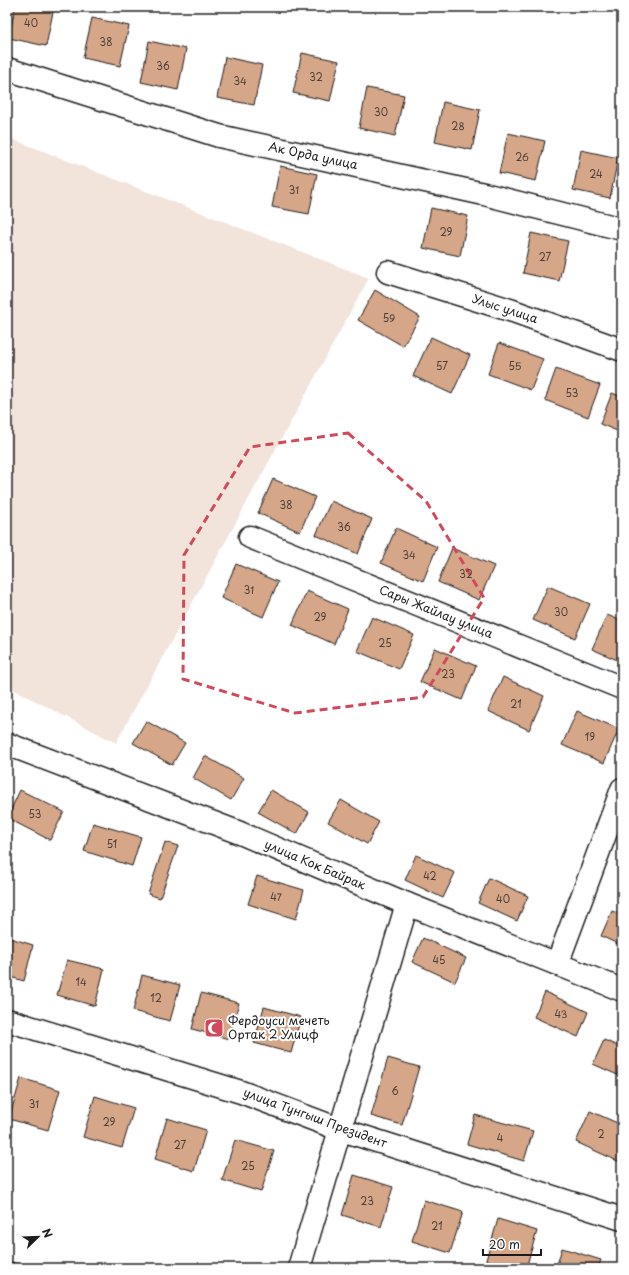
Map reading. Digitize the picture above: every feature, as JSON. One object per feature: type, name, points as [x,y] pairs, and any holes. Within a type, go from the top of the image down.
[{"type":"street","name":"Ак Орда улица","points":[[7,69],[219,136],[484,194],[622,229]]},
{"type":"street","name":"Улыс улица","points":[[388,272],[514,311],[622,350]]},
{"type":"street","name":"Сары Жайлау улица","points":[[250,537],[622,688]]},
{"type":"street","name":"улица Кок Байрак","points":[[7,744],[240,833],[407,904],[622,990]]},
{"type":"street","points":[[557,964],[622,789]]},
{"type":"street","points":[[299,1268],[407,904]]},
{"type":"street","name":"улица Тунгыш Президент","points":[[7,1020],[241,1092],[339,1129],[622,1219]]},
{"type":"highlighted area","points":[[348,433],[426,501],[484,598],[423,697],[295,713],[183,679],[184,555],[250,447]]},
{"type":"shaded area","points":[[7,137],[369,278],[116,743],[7,686]]},
{"type":"building","points":[[15,7],[54,7],[46,46],[9,38]]},
{"type":"building","points":[[608,7],[622,7],[622,13],[608,10]]},
{"type":"building","points":[[92,18],[129,26],[120,66],[83,58]]},
{"type":"building","points":[[149,41],[186,49],[178,90],[141,82]]},
{"type":"building","points":[[302,53],[339,61],[330,101],[293,93]]},
{"type":"building","points":[[225,57],[262,65],[254,105],[217,98]]},
{"type":"building","points":[[367,88],[404,95],[395,136],[359,128]]},
{"type":"building","points":[[443,102],[480,110],[472,150],[435,142]]},
{"type":"building","points":[[508,133],[545,141],[536,181],[499,173]]},
{"type":"building","points":[[581,150],[618,158],[610,198],[573,190]]},
{"type":"building","points":[[280,166],[317,174],[309,214],[272,207]]},
{"type":"building","points":[[431,208],[468,216],[460,256],[423,248]]},
{"type":"building","points":[[531,233],[568,241],[559,281],[523,273]]},
{"type":"building","points":[[375,290],[420,317],[403,346],[358,320]]},
{"type":"building","points":[[431,337],[470,355],[452,394],[413,376]]},
{"type":"building","points":[[499,343],[543,359],[531,390],[488,374]]},
{"type":"building","points":[[556,369],[600,385],[588,417],[545,400]]},
{"type":"building","points":[[612,393],[622,397],[622,433],[600,424]]},
{"type":"building","points":[[273,479],[315,497],[300,532],[258,513]]},
{"type":"building","points":[[331,501],[372,519],[358,554],[316,535]]},
{"type":"building","points":[[396,528],[437,547],[423,581],[381,563]]},
{"type":"building","points":[[452,548],[494,566],[479,600],[438,582]]},
{"type":"building","points":[[236,564],[278,582],[263,617],[221,598]]},
{"type":"building","points":[[548,586],[590,604],[575,638],[533,620]]},
{"type":"building","points":[[307,591],[348,609],[334,644],[292,625]]},
{"type":"building","points":[[607,615],[622,621],[622,662],[592,649]]},
{"type":"building","points":[[372,617],[414,635],[399,669],[357,651]]},
{"type":"building","points":[[435,648],[476,666],[462,700],[420,682]]},
{"type":"building","points":[[503,677],[544,696],[529,730],[488,711]]},
{"type":"building","points":[[577,711],[619,729],[604,763],[562,745]]},
{"type":"building","points":[[146,721],[185,743],[172,765],[133,743]]},
{"type":"building","points":[[205,756],[244,778],[231,800],[193,778]]},
{"type":"building","points":[[20,790],[64,812],[50,840],[7,818]]},
{"type":"building","points":[[271,790],[309,812],[297,834],[258,812]]},
{"type":"building","points":[[341,800],[379,822],[367,844],[328,822]]},
{"type":"building","points":[[93,823],[141,837],[132,866],[84,851]]},
{"type":"building","points":[[165,842],[178,846],[160,898],[148,894]]},
{"type":"building","points":[[416,855],[455,873],[443,898],[405,880]]},
{"type":"building","points":[[257,876],[304,890],[296,919],[248,904]]},
{"type":"building","points":[[489,878],[528,896],[517,921],[478,903]]},
{"type":"building","points":[[612,911],[622,915],[622,946],[601,936]]},
{"type":"building","points":[[7,937],[33,945],[24,981],[7,976]]},
{"type":"building","points":[[423,938],[466,958],[455,982],[412,962]]},
{"type":"building","points":[[67,960],[104,969],[95,1006],[57,995]]},
{"type":"building","points":[[142,975],[180,985],[170,1021],[133,1011]]},
{"type":"building","points":[[545,992],[588,1012],[578,1037],[534,1017]]},
{"type":"building","points":[[201,993],[239,1003],[229,1039],[192,1029]]},
{"type":"building","points":[[264,1007],[301,1017],[291,1053],[254,1043]]},
{"type":"building","points":[[604,1040],[622,1048],[622,1077],[593,1064]]},
{"type":"building","points":[[388,1058],[419,1067],[402,1125],[371,1116]]},
{"type":"building","points":[[21,1078],[60,1090],[48,1130],[9,1119]]},
{"type":"building","points":[[95,1096],[134,1108],[122,1148],[83,1137]]},
{"type":"building","points":[[590,1111],[622,1125],[622,1163],[576,1142]]},
{"type":"building","points":[[475,1115],[533,1131],[524,1161],[467,1144]]},
{"type":"building","points":[[167,1118],[206,1130],[194,1171],[155,1159]]},
{"type":"building","points":[[235,1140],[274,1151],[261,1192],[222,1180]]},
{"type":"building","points":[[354,1175],[393,1187],[381,1227],[342,1215]]},
{"type":"building","points":[[424,1200],[463,1212],[450,1253],[412,1241]]},
{"type":"building","points":[[498,1219],[537,1231],[526,1268],[512,1268],[486,1260]]},
{"type":"building","points":[[562,1248],[601,1260],[598,1268],[556,1268]]},
{"type":"building","points":[[7,1261],[26,1266],[25,1268],[7,1268]]},
{"type":"place","name":"Фердоуси мечеть Ортак 2 Улицф","points":[[214,1028]]}]
